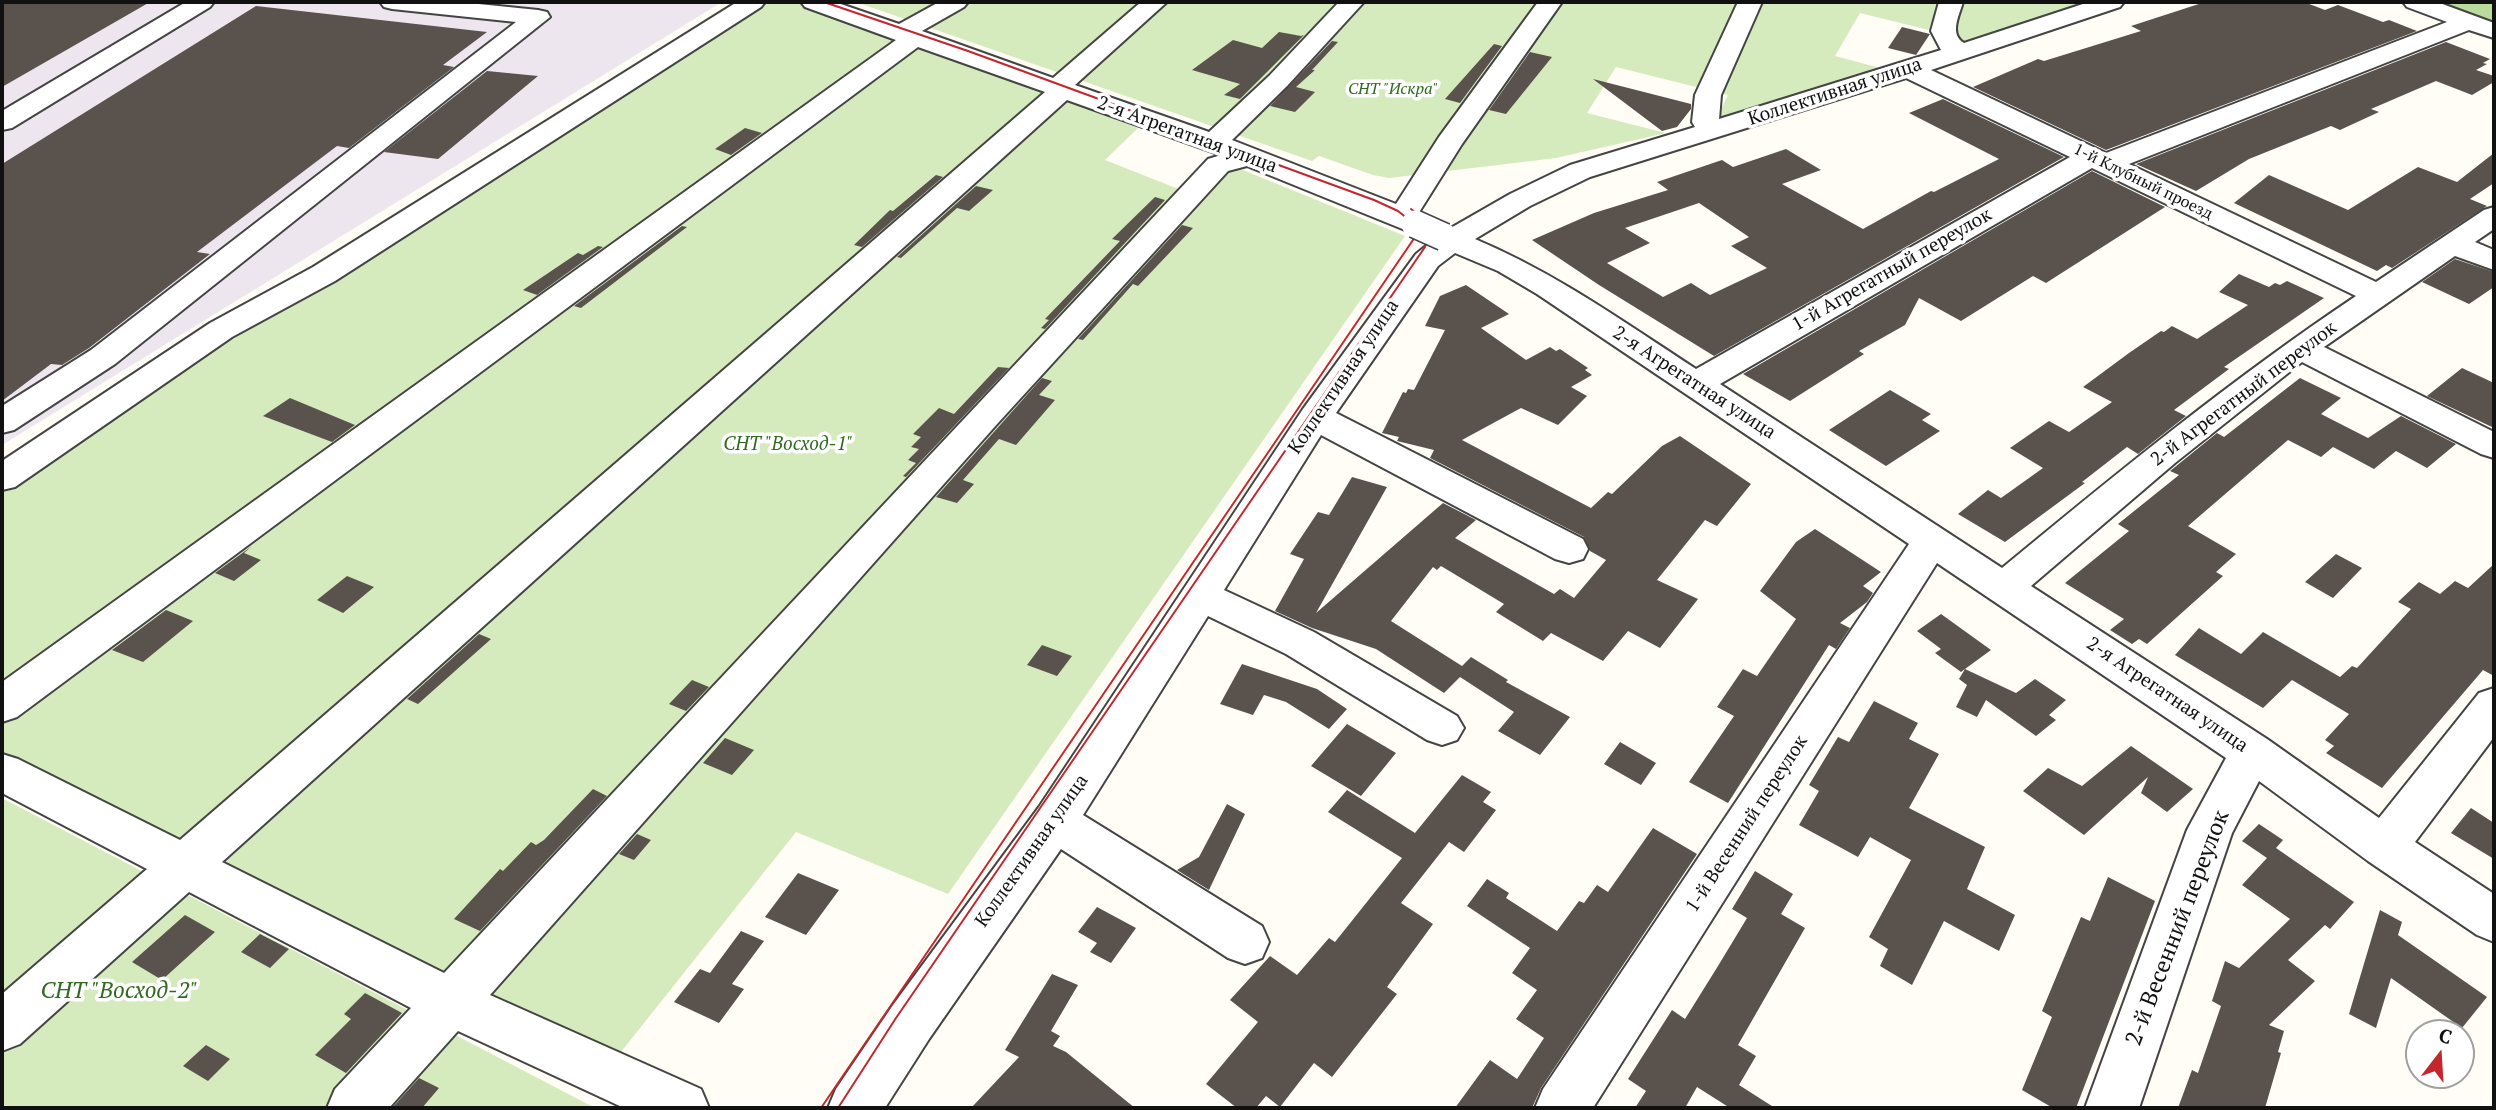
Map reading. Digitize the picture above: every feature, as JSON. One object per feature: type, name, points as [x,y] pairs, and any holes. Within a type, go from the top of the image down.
[{"type":"street","points":[[2,122],[202,2]]},
{"type":"street","points":[[2,422],[103,357],[537,17],[392,2]]},
{"type":"street","points":[[2,478],[221,330],[324,274],[753,2]]},
{"type":"street","name":"2-я Агрегатная улица","points":[[813,2],[1232,149],[1508,264],[1548,287],[2005,587],[2252,752],[2384,847],[2494,920]]},
{"type":"street","points":[[2,705],[909,34],[956,2]]},
{"type":"street","points":[[2,1027],[1155,2]]},
{"type":"street","points":[[354,1108],[986,415],[1218,165],[1278,81],[1352,2]]},
{"type":"street","points":[[1428,230],[1449,142],[1550,2]]},
{"type":"street","points":[[1713,131],[1705,122],[1708,95],[1750,2]]},
{"type":"street","points":[[1951,2],[1943,31],[1948,44],[1962,52]]},
{"type":"street","name":"Коллективная улица","points":[[855,1108],[911,1023],[1055,821],[1315,417],[1427,260],[1428,230],[1536,191],[1580,171],[1909,69],[2112,2]]},
{"type":"street","points":[[2415,2],[2494,31]]},
{"type":"street","name":"1-й Агрегатный переулок","points":[[1695,384],[2097,160],[2468,22]]},
{"type":"street","name":"1-й Клубный проезд","points":[[1909,69],[2379,295]]},
{"type":"street","name":"2-й Агрегатный переулок","points":[[2005,587],[2162,455],[2300,348],[2494,216]]},
{"type":"street","points":[[2455,245],[2494,261]]},
{"type":"street","points":[[2300,348],[2494,446]]},
{"type":"street","points":[[1315,417],[1569,549]]},
{"type":"street","name":"1-й Весенний переулок","points":[[1562,1108],[1932,539]]},
{"type":"street","points":[[1202,596],[1300,643],[1441,728]]},
{"type":"street","points":[[2384,847],[2494,705]]},
{"type":"street","name":"2-й Весенний переулок","points":[[2112,1108],[2210,830],[2252,752]]},
{"type":"street","points":[[2,772],[450,1003],[682,1108]]},
{"type":"street","points":[[1055,821],[1245,942]]},
{"type":"shaded area","points":[[2,2],[722,2],[2,445]]},
{"type":"green space","name":"СНТ \"Восход-1\"","points":[[762,2],[800,2],[908,38],[1138,128],[1105,160],[1186,192],[1216,159],[1405,236],[948,894],[796,832],[613,1062],[2,758],[2,483],[342,271]]},
{"type":"green space","name":"СНТ \"Искра\"","points":[[856,2],[2093,2],[1960,42],[1941,33],[1860,13],[1835,56],[1884,69],[1719,120],[1718,116],[1728,95],[1616,67],[1587,113],[1666,133],[1556,158],[1389,178],[1319,156],[1312,161]]},
{"type":"green space","points":[[2424,2],[2494,3],[2494,28]]},
{"type":"green space","name":"СНТ \"Восход-2\"","points":[[2,798],[595,1108],[2,1108]]},
{"type":"building","points":[[2,2],[150,2],[2,87]]},
{"type":"building","points":[[2205,2],[2304,2],[2325,10],[2338,5],[2417,31],[2106,150],[1973,87],[2038,59],[2044,61],[2141,31],[2131,26]]},
{"type":"building","points":[[256,6],[487,32],[443,65],[454,67],[349,148],[337,146],[197,252],[210,254],[89,348],[62,365],[51,364],[2,401],[2,164]]},
{"type":"building","points":[[1902,27],[1930,34],[1916,55],[1888,48]]},
{"type":"building","points":[[1279,32],[1304,35],[1240,99],[1224,95],[1240,84],[1192,70],[1233,40],[1262,48]]},
{"type":"building","points":[[1332,41],[1338,42],[1312,70],[1315,70],[1296,87],[1315,92],[1295,112],[1270,106]]},
{"type":"building","points":[[2446,42],[2490,59],[2476,70],[2494,76],[2494,82],[2472,95],[2436,81],[2371,109],[2379,112],[2340,130],[2331,126],[2249,159],[2196,191],[2136,164]]},
{"type":"building","points":[[1494,44],[1502,46],[1460,103],[1445,99]]},
{"type":"building","points":[[1530,52],[1552,57],[1506,114],[1489,110]]},
{"type":"building","points":[[487,71],[538,76],[438,159],[384,152]]},
{"type":"building","points":[[1593,79],[1691,104],[1691,109],[1677,127],[1662,131]]},
{"type":"building","points":[[1943,99],[2064,157],[1714,356],[1532,240],[1594,213],[1668,190],[1657,182],[1722,160],[1733,167],[1786,149],[1821,170],[1782,184],[1863,229],[1931,191],[1934,192],[1999,159],[1909,113]],"holes":[[[1699,203],[1749,237],[1731,246],[1767,268],[1710,295],[1691,283],[1663,297],[1607,263],[1650,243],[1625,228]]]},
{"type":"building","points":[[745,128],[762,133],[731,155],[715,149]]},
{"type":"building","points":[[2494,153],[2494,183],[2470,199],[2487,206],[2392,268],[2386,265],[2377,271],[2234,203],[2269,175],[2348,210],[2418,167],[2457,182]]},
{"type":"building","points":[[2092,171],[2165,207],[2046,283],[2033,276],[1961,321],[1919,298],[1905,325],[1859,351],[1864,354],[1790,401],[1743,374]]},
{"type":"building","points":[[936,175],[943,177],[862,247],[854,245],[890,210],[893,211]]},
{"type":"building","points":[[976,186],[993,190],[969,211],[957,208],[901,258],[897,257]]},
{"type":"building","points":[[1155,197],[1165,200],[1045,329],[1041,328],[1049,320],[1045,319],[1120,241],[1112,239]]},
{"type":"building","points":[[1182,225],[1193,228],[1138,286],[1133,284],[1083,340],[1078,339]]},
{"type":"building","points":[[682,226],[687,227],[581,308],[574,306]]},
{"type":"building","points":[[598,246],[603,247],[537,295],[523,290],[578,253],[583,255]]},
{"type":"building","points":[[2455,259],[2494,272],[2494,287],[2469,304],[2422,282]]},
{"type":"building","points":[[2239,274],[2269,287],[2287,281],[2324,298],[2224,367],[2229,369],[2174,410],[2186,416],[2138,454],[2127,447],[2082,482],[2085,483],[2005,542],[1958,514],[1988,490],[2001,498],[2043,468],[2010,448],[2049,421],[2069,432],[2112,402],[2083,387],[2129,353],[2172,326],[2197,339],[2248,305],[2219,292]]},
{"type":"building","points":[[1466,285],[1509,314],[1481,328],[1526,360],[1550,347],[1556,351],[1560,349],[1588,368],[1585,370],[1592,375],[1571,387],[1587,396],[1558,425],[1521,408],[1462,440],[1591,508],[1608,492],[1612,494],[1662,446],[1680,436],[1751,484],[1717,526],[1705,520],[1657,580],[1698,599],[1660,648],[1628,631],[1603,661],[1551,633],[1543,641],[1496,612],[1504,604],[1441,566],[1437,570],[1433,567],[1391,621],[1462,666],[1471,657],[1508,680],[1506,682],[1570,717],[1540,755],[1498,731],[1514,712],[1460,677],[1444,693],[1376,649],[1312,628],[1275,611],[1304,559],[1290,554],[1318,512],[1329,515],[1352,477],[1387,487],[1316,613],[1443,503],[1476,520],[1455,538],[1554,594],[1560,589],[1574,598],[1606,560],[1590,551],[1584,537],[1430,458],[1434,450],[1397,441],[1399,437],[1382,433],[1403,392],[1414,390],[1445,330],[1425,326],[1440,296]]},
{"type":"building","points":[[998,367],[1009,368],[906,477],[903,476],[916,463],[908,460],[919,449],[911,447],[921,437],[913,434],[939,408],[954,414]]},
{"type":"building","points":[[2462,368],[2494,383],[2494,428],[2427,396]]},
{"type":"building","points":[[1042,378],[1052,381],[1039,395],[1055,400],[1016,445],[999,439],[963,480],[974,484],[957,503],[936,497]]},
{"type":"building","points":[[2300,378],[2341,398],[2321,414],[2368,438],[2401,416],[2456,444],[2427,468],[2396,451],[2374,469],[2333,447],[2321,457],[2288,440],[2188,526],[2236,554],[2216,572],[2223,576],[2147,644],[2139,639],[2132,644],[2110,630],[2124,619],[2065,583],[2129,531],[2118,524],[2179,475],[2170,471],[2217,433],[2224,437]]},
{"type":"building","points":[[1890,390],[1931,414],[1922,420],[1940,431],[1886,466],[1829,430]]},
{"type":"building","points":[[290,398],[355,425],[332,442],[263,416]]},
{"type":"building","points":[[1815,529],[1881,572],[1863,586],[1873,593],[1867,602],[1840,623],[1850,628],[1836,649],[1829,645],[1728,803],[1689,782],[1734,716],[1717,707],[1743,669],[1757,676],[1796,619],[1760,591],[1796,542]]},
{"type":"building","points":[[252,546],[244,553],[261,560],[234,581],[215,573]]},
{"type":"building","points":[[2336,554],[2362,568],[2333,598],[2305,582]]},
{"type":"building","points":[[2494,564],[2494,676],[2483,670],[2382,788],[2326,753],[2334,746],[2325,740],[2349,714],[2292,680],[2263,708],[2175,655],[2199,628],[2241,654],[2263,632],[2340,677],[2352,666],[2357,668],[2411,609],[2398,602],[2419,582],[2440,594],[2455,581],[2468,588]]},
{"type":"building","points":[[347,576],[374,587],[343,613],[317,600]]},
{"type":"building","points":[[166,610],[193,621],[143,662],[112,650]]},
{"type":"building","points":[[1941,614],[1991,650],[1961,672],[1935,653],[1941,649],[1917,631]]},
{"type":"building","points":[[479,634],[491,639],[418,704],[407,699]]},
{"type":"building","points":[[1042,645],[1072,656],[1057,676],[1027,665]]},
{"type":"building","points":[[1242,664],[1317,689],[1347,709],[1329,729],[1286,702],[1264,695],[1253,715],[1220,704]]},
{"type":"building","points":[[1965,669],[2016,693],[2035,679],[2066,700],[2049,715],[2056,720],[2036,736],[1986,700],[1977,717],[1956,707],[1967,685],[1959,679]]},
{"type":"building","points":[[692,680],[709,687],[686,711],[669,704]]},
{"type":"building","points":[[1874,701],[1918,723],[1909,739],[1939,754],[1909,808],[1985,847],[1967,889],[2015,915],[1999,951],[1944,921],[1912,985],[1880,966],[1888,949],[1869,937],[1911,860],[1870,837],[1858,857],[1799,825],[1819,791],[1809,785],[1838,737],[1849,742]]},
{"type":"building","points":[[1347,724],[1396,753],[1361,796],[1311,766]]},
{"type":"building","points":[[725,738],[754,750],[732,775],[703,763]]},
{"type":"building","points":[[1620,742],[1656,763],[1641,785],[1604,764]]},
{"type":"building","points":[[2131,746],[2193,789],[2167,812],[2141,793],[2148,777],[2084,835],[2023,791],[2048,768],[2082,786]]},
{"type":"building","points":[[1462,775],[1491,792],[1483,802],[1496,810],[1464,852],[1449,842],[1401,903],[1433,924],[1387,987],[1397,994],[1332,1077],[1314,1063],[1280,1107],[1266,1096],[1256,1108],[1237,1108],[1206,1084],[1258,1022],[1230,1000],[1270,956],[1297,975],[1329,938],[1335,942],[1402,858],[1328,812],[1347,790],[1415,833]]},
{"type":"building","points":[[593,789],[607,796],[480,931],[454,919],[500,869],[503,871],[531,842],[536,845],[544,840]]},
{"type":"building","points":[[1227,804],[1245,814],[1209,890],[1177,870],[1199,857]]},
{"type":"building","points":[[2471,808],[2494,823],[2494,859],[2451,833]]},
{"type":"building","points":[[2259,824],[2283,840],[2276,848],[2354,902],[2330,929],[2325,925],[2288,960],[2315,981],[2269,1025],[2284,1031],[2278,1052],[2281,1053],[2265,1108],[2178,1108],[2192,1070],[2198,1073],[2221,1006],[2212,1001],[2225,961],[2239,968],[2290,919],[2242,885],[2267,858],[2242,841]]},
{"type":"building","points":[[1653,828],[1697,854],[1541,1088],[1532,1108],[1455,1108],[1490,1060],[1517,1079],[1544,1038],[1516,1019],[1537,990],[1512,973],[1530,948],[1467,906],[1487,879],[1509,893],[1506,898],[1557,931],[1579,901],[1584,903],[1597,885],[1608,892]]},
{"type":"building","points":[[637,834],[651,840],[634,860],[619,854]]},
{"type":"building","points":[[1755,871],[1793,894],[1781,914],[1805,928],[1738,1045],[1756,1056],[1739,1085],[1775,1108],[1730,1108],[1697,1087],[1685,1108],[1635,1108],[1646,1091],[1628,1079],[1672,1010],[1685,1019],[1718,966],[1747,918],[1732,909]]},
{"type":"building","points":[[798,873],[839,890],[806,935],[765,917]]},
{"type":"building","points":[[2108,877],[2155,901],[2076,1108],[2053,1108],[2022,1090],[2052,1017],[2042,1011],[2081,917],[2090,921]]},
{"type":"building","points":[[1097,907],[1136,928],[1111,963],[1090,952],[1097,943],[1078,932]]},
{"type":"building","points":[[2380,910],[2402,922],[2398,935],[2487,997],[2469,1019],[2449,1019],[2391,978],[2376,1028],[2349,1014]]},
{"type":"building","points":[[185,915],[215,932],[162,980],[132,962]]},
{"type":"building","points":[[741,931],[764,941],[732,984],[744,989],[719,1023],[674,1002],[700,969],[710,973]]},
{"type":"building","points":[[260,934],[289,949],[270,968],[241,952]]},
{"type":"building","points":[[1052,974],[1078,985],[1051,1031],[1060,1036],[1053,1046],[1066,1052],[1135,1108],[971,1108],[1019,1057],[1005,1050]]},
{"type":"building","points":[[365,993],[402,1013],[346,1073],[315,1055],[351,1019],[344,1014]]},
{"type":"building","points":[[206,1045],[230,1059],[208,1081],[183,1066]]},
{"type":"building","points":[[419,1078],[439,1088],[422,1108],[392,1108]]},
{"type":"tram line","points":[[821,1108],[1413,240],[1413,223],[1398,211],[1374,200],[968,51],[824,2]]},
{"type":"tram line","points":[[838,1108],[896,1018],[1425,247],[1429,233],[1419,215],[1411,209]]}]
